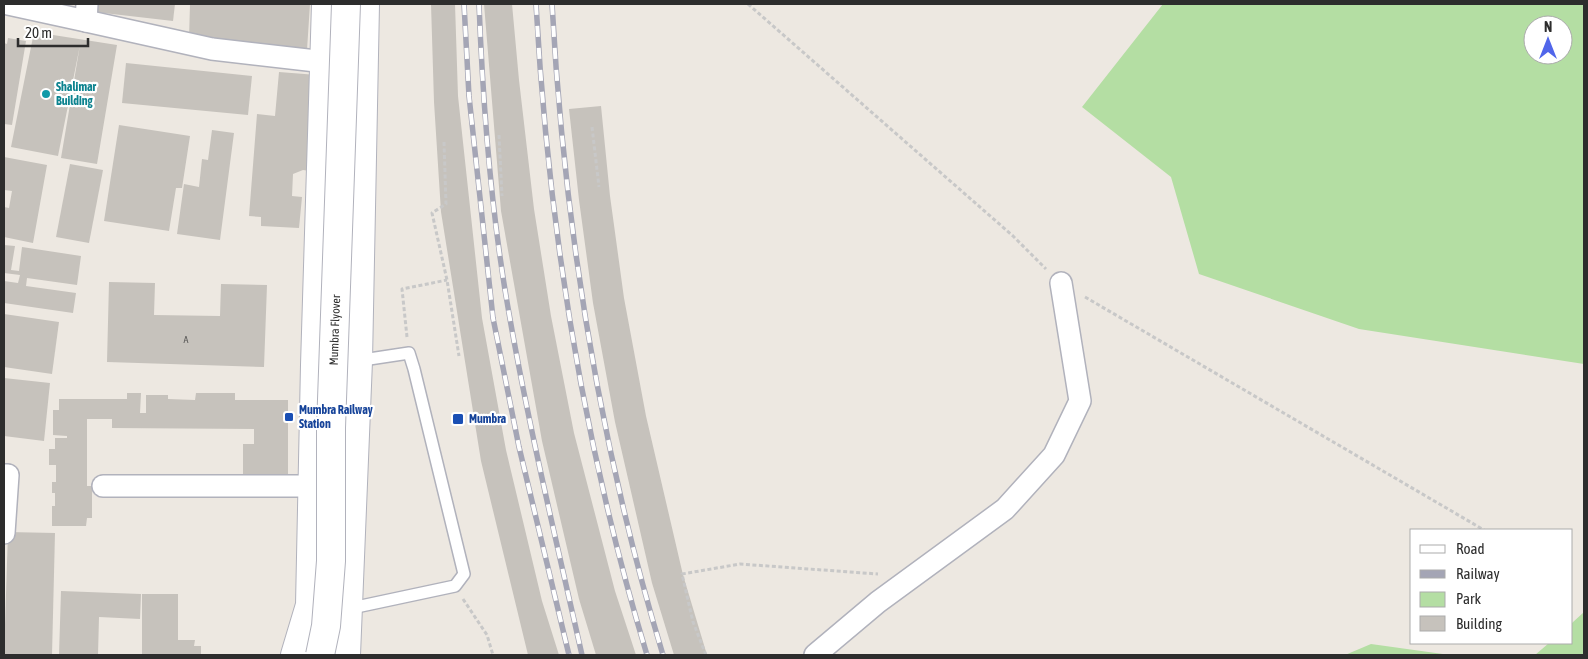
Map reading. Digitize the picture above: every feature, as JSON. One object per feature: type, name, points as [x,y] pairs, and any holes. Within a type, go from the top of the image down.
[{"type":"main road","points":[[296,655],[310,605],[326,4]]},
{"type":"main road","name":"Mumbra Flyover","points":[[320,655],[326,626],[331,561],[331,428],[346,4]]},
{"type":"main road","points":[[346,655],[358,361],[365,4]]},
{"type":"street","points":[[8,4],[87,12],[212,49],[325,62]]},
{"type":"street","points":[[814,655],[878,602],[1005,509],[1054,455],[1080,401],[1061,283]]},
{"type":"street","points":[[4,475],[8,475],[4,533]]},
{"type":"street","points":[[103,486],[312,486]]},
{"type":"lane","points":[[310,605],[349,609],[455,586],[464,574],[409,353],[315,365]]},
{"type":"path","points":[[748,4],[1013,236],[1061,283],[1482,529]]},
{"type":"path","points":[[592,127],[599,187]]},
{"type":"path","points":[[499,136],[502,196]]},
{"type":"path","points":[[444,142],[446,204],[432,213],[460,356]]},
{"type":"path","points":[[409,353],[402,289],[446,280]]},
{"type":"path","points":[[706,655],[693,622],[682,574],[740,564],[913,576]]},
{"type":"path","points":[[455,586],[487,635],[493,655]]},
{"type":"green space","points":[[1163,4],[1584,4],[1584,364],[1359,329],[1199,274],[1171,177],[1082,107]]},
{"type":"green space","points":[[1584,612],[1584,655],[1535,655],[1548,644],[1573,644],[1573,622]]},
{"type":"green space","points":[[1371,644],[1450,655],[1345,655]]},
{"type":"building","points":[[95,4],[175,4],[173,21],[95,12]]},
{"type":"building","points":[[190,4],[310,4],[307,50],[229,47],[230,40],[189,39]]},
{"type":"building","points":[[431,4],[455,4],[458,96],[482,318],[506,450],[542,601],[559,655],[528,655],[481,461],[441,212],[434,102]]},
{"type":"building","points":[[484,4],[512,4],[534,209],[551,316],[574,433],[615,591],[636,655],[596,655],[579,599],[542,441],[501,211]]},
{"type":"building","points":[[34,32],[117,45],[97,164],[61,158],[80,45],[58,156],[11,147]]},
{"type":"building","points":[[8,38],[26,41],[12,125],[4,124],[4,43],[7,44]]},
{"type":"building","points":[[126,63],[252,76],[248,115],[122,103]]},
{"type":"building","points":[[279,72],[317,75],[310,171],[303,170],[293,174],[292,196],[302,197],[299,228],[261,226],[261,217],[249,216],[257,114],[275,116]]},
{"type":"building","points":[[601,106],[610,196],[624,298],[646,416],[683,575],[707,655],[674,655],[652,583],[615,422],[593,303],[569,109]]},
{"type":"building","points":[[119,125],[190,136],[182,188],[176,188],[169,231],[104,221]]},
{"type":"building","points":[[212,130],[234,133],[220,240],[177,234],[184,184],[199,187],[202,159],[208,160]]},
{"type":"building","points":[[4,157],[47,165],[33,243],[4,237],[4,207],[9,208],[12,191],[4,190]]},
{"type":"building","points":[[70,164],[103,170],[89,243],[56,237]]},
{"type":"building","points":[[4,245],[15,246],[11,270],[19,271],[22,247],[81,256],[77,285],[27,278],[26,286],[76,293],[73,313],[4,303],[4,281],[18,283],[20,275],[4,273]]},
{"type":"building","points":[[109,282],[155,283],[154,315],[220,316],[221,284],[267,285],[264,367],[107,362]]},
{"type":"building","points":[[4,314],[59,322],[52,374],[4,367]]},
{"type":"building","points":[[4,378],[50,383],[44,441],[4,436]]},
{"type":"building","points":[[127,393],[141,393],[140,413],[146,413],[146,395],[168,395],[168,399],[195,400],[196,393],[235,393],[235,400],[288,400],[288,476],[243,476],[243,444],[254,444],[254,429],[112,428],[112,419],[87,419],[87,486],[92,486],[92,518],[87,518],[86,526],[52,526],[52,506],[55,506],[55,493],[52,493],[52,482],[56,482],[56,465],[49,465],[49,449],[55,449],[55,438],[67,438],[67,436],[53,435],[53,410],[59,410],[59,399],[127,399]]},
{"type":"building","points":[[8,532],[55,533],[52,655],[4,655]]},
{"type":"building","points":[[61,591],[141,594],[140,619],[99,617],[98,655],[59,655]]},
{"type":"building","points":[[142,594],[178,594],[178,640],[195,640],[194,646],[201,646],[201,655],[142,655]]},
{"type":"railway","points":[[464,4],[469,96],[493,318],[519,447],[569,655]]},
{"type":"railway","points":[[479,4],[489,162],[503,280],[535,446],[582,655]]},
{"type":"railway","points":[[536,4],[549,169],[572,333],[604,495],[647,655]]},
{"type":"railway","points":[[552,4],[565,169],[588,333],[620,495],[663,655]]},
{"type":"place","name":"Shalimar Building","points":[[46,94]]},
{"type":"place","name":"Mumbra Railway Station","points":[[289,417]]},
{"type":"place","name":"Mumbra","points":[[458,419]]}]
